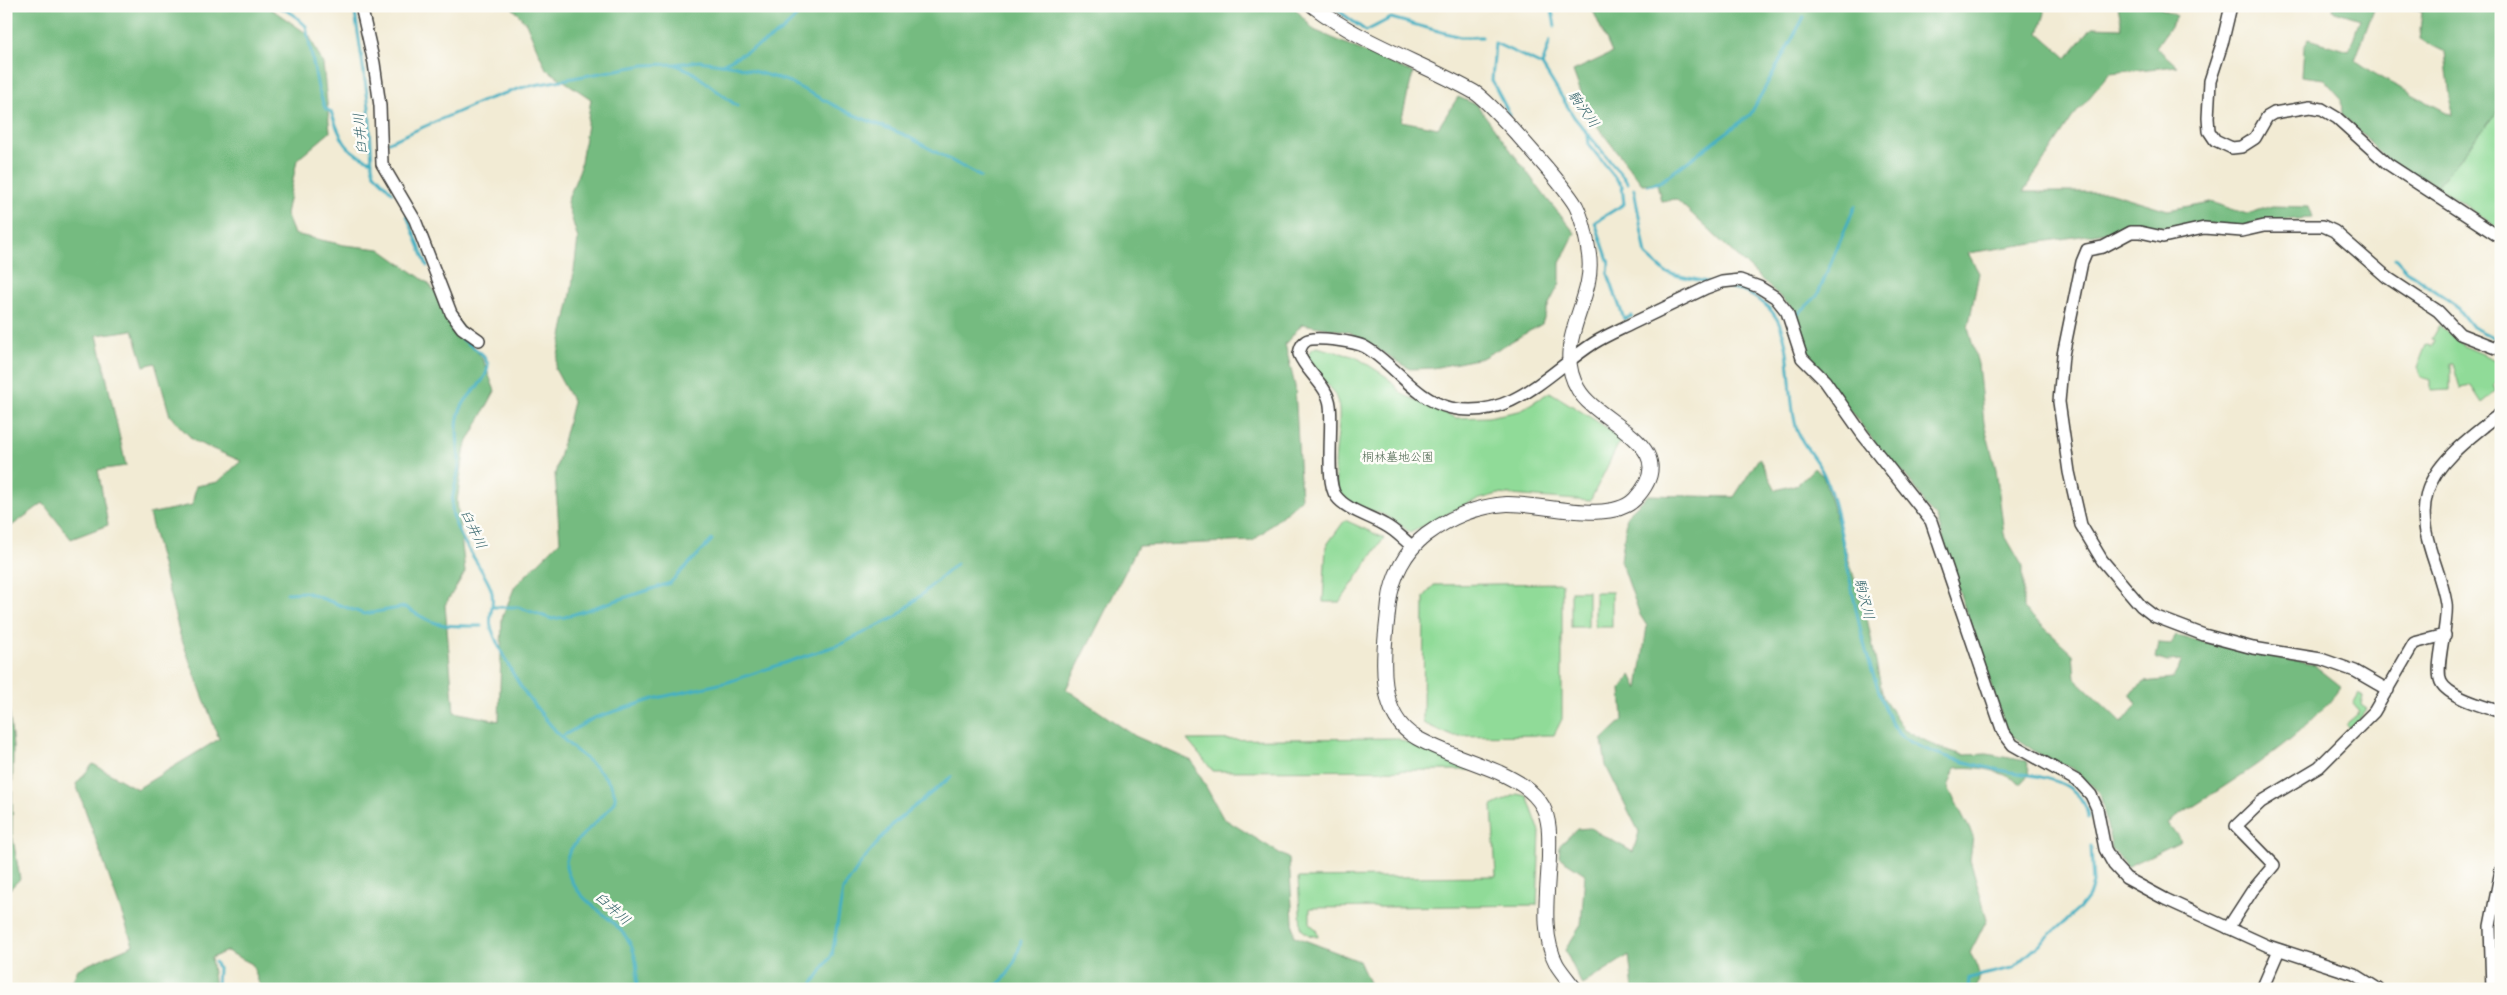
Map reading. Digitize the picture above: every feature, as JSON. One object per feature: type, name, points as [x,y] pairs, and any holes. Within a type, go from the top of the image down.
[{"type":"street","points":[[362,6],[377,80],[382,164],[416,220],[451,314],[462,328],[479,340]]},
{"type":"street","points":[[1312,6],[1348,29],[1477,94],[1562,188],[1576,207],[1588,247],[1590,272],[1570,338],[1569,362],[1575,386],[1584,399],[1596,410],[1630,432],[1646,450],[1650,470],[1647,480],[1636,498],[1628,506],[1603,512],[1527,504],[1503,504],[1473,510],[1448,520],[1412,546],[1390,593],[1385,650],[1385,676],[1390,705],[1401,725],[1415,738],[1517,781],[1535,796],[1543,808],[1550,826],[1547,922],[1550,945],[1557,964],[1575,989]]},
{"type":"street","points":[[2231,6],[2222,44],[2210,81],[2209,130],[2215,140],[2232,148],[2241,147],[2255,138],[2267,117],[2274,113],[2310,107],[2322,109],[2337,118],[2388,164],[2501,238]]},
{"type":"street","points":[[2388,690],[2355,671],[2321,659],[2228,641],[2173,625],[2154,616],[2141,606],[2102,560],[2081,525],[2069,472],[2059,402],[2063,355],[2082,262],[2087,250],[2104,247],[2131,232],[2163,237],[2204,228],[2242,231],[2264,226],[2323,226],[2334,231],[2388,278],[2438,311],[2460,334],[2501,350]]},
{"type":"street","points":[[1412,546],[1388,526],[1344,504],[1334,495],[1331,480],[1330,404],[1324,389],[1304,365],[1299,354],[1304,341],[1311,338],[1320,338],[1362,345],[1410,386],[1436,402],[1450,408],[1487,409],[1511,402],[1537,386],[1595,342],[1722,282],[1740,280],[1759,287],[1775,297],[1787,312],[1802,358],[1825,381],[1863,435],[1931,521],[2003,732],[2013,745],[2079,782],[2091,795],[2097,808],[2104,849],[2114,865],[2126,878],[2165,900],[2279,950],[2354,974],[2378,989]]},
{"type":"street","points":[[2501,412],[2456,449],[2439,471],[2427,491],[2424,517],[2428,544],[2446,603],[2445,636],[2440,658],[2440,681],[2448,691],[2501,712]]},
{"type":"street","points":[[2228,928],[2252,891],[2274,865],[2236,826],[2261,802],[2319,767],[2374,712],[2414,643],[2445,636]]},
{"type":"street","points":[[2492,989],[2490,926],[2501,870]]},
{"type":"street","points":[[2262,989],[2279,950]]},
{"type":"green space","points":[[6,6],[267,6],[309,35],[323,64],[330,132],[297,160],[286,214],[294,234],[344,245],[380,249],[428,283],[460,324],[484,362],[495,391],[465,447],[457,501],[465,572],[445,605],[454,712],[499,721],[502,618],[515,586],[560,541],[555,474],[573,402],[555,369],[571,294],[578,239],[567,202],[580,169],[591,99],[546,69],[526,23],[511,6],[1293,6],[1314,30],[1413,73],[1401,121],[1438,128],[1458,97],[1477,105],[1547,199],[1575,233],[1560,263],[1560,283],[1549,304],[1542,324],[1482,358],[1433,368],[1410,369],[1349,332],[1302,324],[1285,344],[1295,386],[1301,499],[1253,541],[1138,546],[1066,689],[1135,736],[1192,761],[1223,818],[1289,859],[1294,936],[1359,961],[1372,989],[261,989],[252,964],[227,951],[211,958],[215,989],[69,989],[78,969],[133,945],[76,784],[93,764],[137,789],[219,739],[180,635],[149,514],[192,505],[196,486],[218,482],[241,461],[194,441],[170,416],[155,363],[144,366],[133,330],[97,335],[126,466],[98,470],[108,525],[71,539],[43,503],[6,530]]},
{"type":"green space","points":[[1591,6],[2041,6],[2045,13],[2039,33],[2067,58],[2092,27],[2122,28],[2118,6],[2156,6],[2177,16],[2156,47],[2177,66],[2110,73],[2072,118],[2023,192],[2108,192],[2168,210],[2210,202],[2247,214],[2272,206],[2308,207],[2312,218],[2263,221],[2242,227],[2200,223],[2170,228],[2127,224],[2114,231],[1968,253],[1979,273],[1968,328],[1978,364],[1984,423],[1996,469],[2004,534],[2023,567],[2023,608],[2073,654],[2075,678],[2122,723],[2137,704],[2130,693],[2145,682],[2172,679],[2182,661],[2167,662],[2155,658],[2158,643],[2171,644],[2176,636],[2314,665],[2342,687],[2324,708],[2283,745],[2238,778],[2168,823],[2181,841],[2127,867],[2112,849],[2100,793],[2072,768],[2040,755],[2007,732],[1951,568],[1937,518],[1924,505],[1919,493],[1902,471],[1893,466],[1807,355],[1791,307],[1676,199],[1661,201],[1657,183],[1642,184],[1590,117],[1573,71],[1612,53]]},
{"type":"green space","points":[[2333,6],[2375,6],[2355,60],[2383,79],[2452,115],[2445,52],[2419,39],[2422,12],[2405,6],[2501,6],[2501,108],[2437,186],[2389,161],[2342,114],[2341,98],[2324,79],[2302,76],[2304,47],[2309,39],[2349,51],[2360,19],[2332,10]]},
{"type":"green space","points":[[2501,108],[2501,230],[2437,186]]},
{"type":"green space","points":[[2439,325],[2464,346],[2501,362],[2501,376],[2494,386],[2497,391],[2482,403],[2471,386],[2460,388],[2453,364],[2450,364],[2450,390],[2430,391],[2430,380],[2421,377],[2417,368],[2426,345],[2432,346],[2434,340],[2431,339]]},
{"type":"green space","name":"桐林墓地公園","points":[[1317,347],[1356,357],[1387,377],[1402,394],[1456,418],[1488,417],[1519,411],[1550,392],[1609,429],[1621,439],[1590,501],[1498,494],[1470,502],[1410,533],[1388,517],[1348,500],[1343,496],[1338,487],[1335,477],[1335,464],[1339,425],[1338,403],[1331,389],[1313,368],[1307,356],[1312,349]]},
{"type":"green space","points":[[1759,458],[1776,490],[1798,484],[1814,468],[1823,476],[1868,623],[1883,697],[1904,730],[1940,748],[1964,755],[1987,754],[2026,761],[2030,774],[2021,784],[2006,775],[1990,770],[1955,768],[1948,787],[1973,836],[1970,860],[1987,919],[1970,953],[1977,966],[1979,975],[1978,985],[1975,989],[1633,989],[1629,955],[1582,985],[1565,950],[1581,925],[1585,874],[1559,857],[1560,845],[1577,829],[1590,828],[1633,852],[1639,832],[1606,766],[1602,740],[1623,720],[1621,689],[1631,675],[1638,689],[1647,626],[1640,615],[1621,561],[1627,515],[1648,495],[1734,497]]},
{"type":"green space","points":[[1345,520],[1384,538],[1340,602],[1323,602],[1326,546]]},
{"type":"green space","points":[[1562,583],[1562,719],[1554,735],[1452,736],[1423,723],[1424,597],[1434,585]]},
{"type":"green space","points":[[1571,591],[1588,591],[1588,627],[1571,627]]},
{"type":"green space","points":[[1595,592],[1612,592],[1612,627],[1595,627]]},
{"type":"green space","points":[[2359,693],[2363,697],[2361,705],[2367,709],[2351,730],[2346,724],[2360,712],[2353,704]]},
{"type":"green space","points":[[6,702],[9,708],[13,747],[12,833],[20,879],[6,893]]},
{"type":"green space","points":[[1396,738],[1472,770],[1213,771],[1187,740]]},
{"type":"green space","points":[[1517,794],[1527,796],[1540,832],[1537,905],[1310,908],[1310,924],[1316,929],[1318,937],[1309,935],[1301,929],[1298,878],[1496,876],[1492,806]]},
{"type":"waterway","points":[[277,6],[293,14],[306,26],[318,88],[325,108],[331,112],[341,136],[349,148],[372,161]]},
{"type":"waterway","name":"臼井川","points":[[354,6],[369,107],[372,165],[374,173],[392,192]]},
{"type":"waterway","points":[[722,64],[778,34],[788,26],[804,6]]},
{"type":"waterway","points":[[1332,6],[1366,31],[1391,18],[1460,37],[1482,37]]},
{"type":"waterway","name":"駒沢川","points":[[1551,6],[1555,26]]},
{"type":"waterway","points":[[1648,185],[1660,182],[1750,115],[1804,17]]},
{"type":"waterway","name":"駒沢川","points":[[1550,41],[1542,65],[1574,117],[1628,183]]},
{"type":"waterway","points":[[1510,115],[1492,81],[1495,43],[1542,65]]},
{"type":"waterway","points":[[675,64],[699,61],[736,66],[787,81],[849,113],[905,135],[981,177]]},
{"type":"waterway","points":[[389,142],[485,100],[524,87],[644,65],[674,64],[691,71],[737,106]]},
{"type":"waterway","points":[[1588,136],[1589,145],[1622,186],[1624,204],[1595,222],[1609,263],[1608,274],[1624,319],[1632,316]]},
{"type":"waterway","name":"駒沢川","points":[[1634,189],[1646,255],[1666,273],[1707,282]]},
{"type":"waterway","points":[[1797,315],[1817,296],[1855,206]]},
{"type":"waterway","name":"臼井川","points":[[407,216],[427,266]]},
{"type":"waterway","points":[[2395,258],[2407,271],[2454,304],[2472,327],[2501,341]]},
{"type":"waterway","name":"駒沢川","points":[[1728,287],[1747,293],[1769,308],[1780,325],[1787,354],[1797,430],[1823,473],[1830,491],[1862,637],[1883,703],[1893,726],[1903,737],[1939,754],[1984,767],[2040,777],[2062,784],[2079,796],[2084,804],[2088,818]]},
{"type":"waterway","name":"臼井川","points":[[447,316],[457,335],[482,354],[488,364],[484,378],[464,402],[458,418],[459,463],[452,502],[454,518],[462,539],[491,589],[493,598],[490,618],[491,627],[513,673],[528,697],[553,728],[568,744],[592,764],[612,787],[615,795],[614,802],[571,849],[566,860],[567,871],[576,887],[587,900],[623,933],[632,947],[637,965],[636,989]]},
{"type":"waterway","points":[[492,607],[518,607],[552,619],[565,617],[670,583],[712,540]]},
{"type":"waterway","points":[[561,737],[594,718],[657,698],[728,682],[841,644],[896,617],[956,564]]},
{"type":"waterway","points":[[287,593],[305,592],[364,614],[405,607],[425,619],[441,624],[449,626],[481,626]]},
{"type":"waterway","points":[[809,989],[832,955],[843,890],[863,860],[894,823],[951,777]]},
{"type":"waterway","name":"駒沢川","points":[[1968,989],[1969,978],[2013,968],[2080,908],[2089,896],[2093,884],[2091,846]]},
{"type":"waterway","points":[[992,989],[1008,974],[1017,956],[1021,941]]},
{"type":"waterway","points":[[215,962],[218,968],[217,989]]}]
